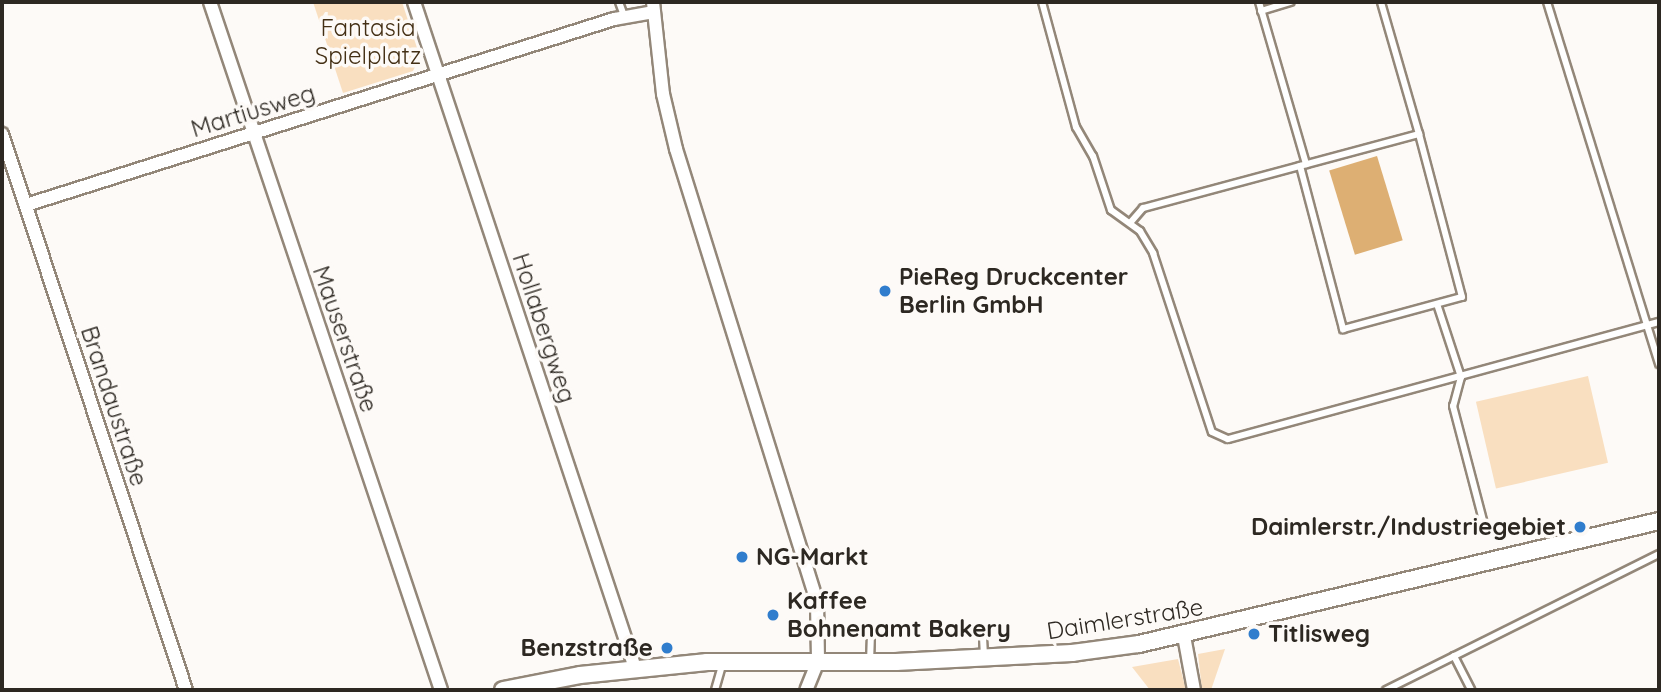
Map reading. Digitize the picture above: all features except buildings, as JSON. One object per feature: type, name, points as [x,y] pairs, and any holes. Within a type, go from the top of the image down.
[{"type":"street","name":"Mauserstraße","points":[[210,2],[441,690]]},
{"type":"street","name":"Hollabergweg","points":[[414,2],[635,668]]},
{"type":"street","name":"Martiusweg","points":[[26,205],[653,7]]},
{"type":"street","points":[[653,7],[663,94],[676,149],[814,589],[818,660],[806,690]]},
{"type":"street","name":"Brandaustraße","points":[[2,134],[186,690]]},
{"type":"street","name":"Daimlerstraße","points":[[503,690],[635,668],[724,661],[870,662],[1072,653],[1184,636],[1659,521]]},
{"type":"street","points":[[1184,636],[1194,690]]},
{"type":"lane","points":[[620,2],[624,16]]},
{"type":"lane","points":[[1041,2],[1076,127],[1093,156],[1111,210],[1140,231],[1153,253],[1212,432],[1228,439],[1659,322]]},
{"type":"lane","points":[[1259,2],[1343,329],[1462,297],[1381,2]]},
{"type":"lane","points":[[1261,10],[1291,2]]},
{"type":"lane","points":[[1547,2],[1650,325],[1659,364]]},
{"type":"lane","points":[[1130,223],[1143,208],[1419,134]]},
{"type":"lane","points":[[1437,304],[1461,377],[1453,406],[1485,528]]},
{"type":"lane","points":[[1386,690],[1659,554]]},
{"type":"lane","points":[[870,662],[871,636]]},
{"type":"lane","points":[[983,637],[984,657]]},
{"type":"lane","points":[[1454,656],[1471,690]]},
{"type":"lane","points":[[715,690],[724,661]]},
{"type":"green space","name":"Fantasia Spielplatz","points":[[313,2],[402,2],[420,57],[413,71],[343,93]]},
{"type":"green space","points":[[1588,376],[1608,463],[1496,489],[1476,402]]},
{"type":"green space","points":[[1225,649],[1211,690],[1202,690],[1198,654]]},
{"type":"green space","points":[[1178,659],[1186,690],[1150,690],[1132,667]]},
{"type":"shaded area","points":[[1377,156],[1403,240],[1355,255],[1329,171]]},
{"type":"place","name":"PieReg Druckcenter Berlin GmbH","points":[[885,291]]},
{"type":"place","name":"Daimlerstr./Industriegebiet","points":[[1580,527]]},
{"type":"place","name":"NG-Markt","points":[[742,557]]},
{"type":"place","name":"Kaffee Bohnenamt Bakery","points":[[773,615]]},
{"type":"place","name":"Titlisweg","points":[[1254,634]]},
{"type":"place","name":"Benzstraße","points":[[667,648]]}]
